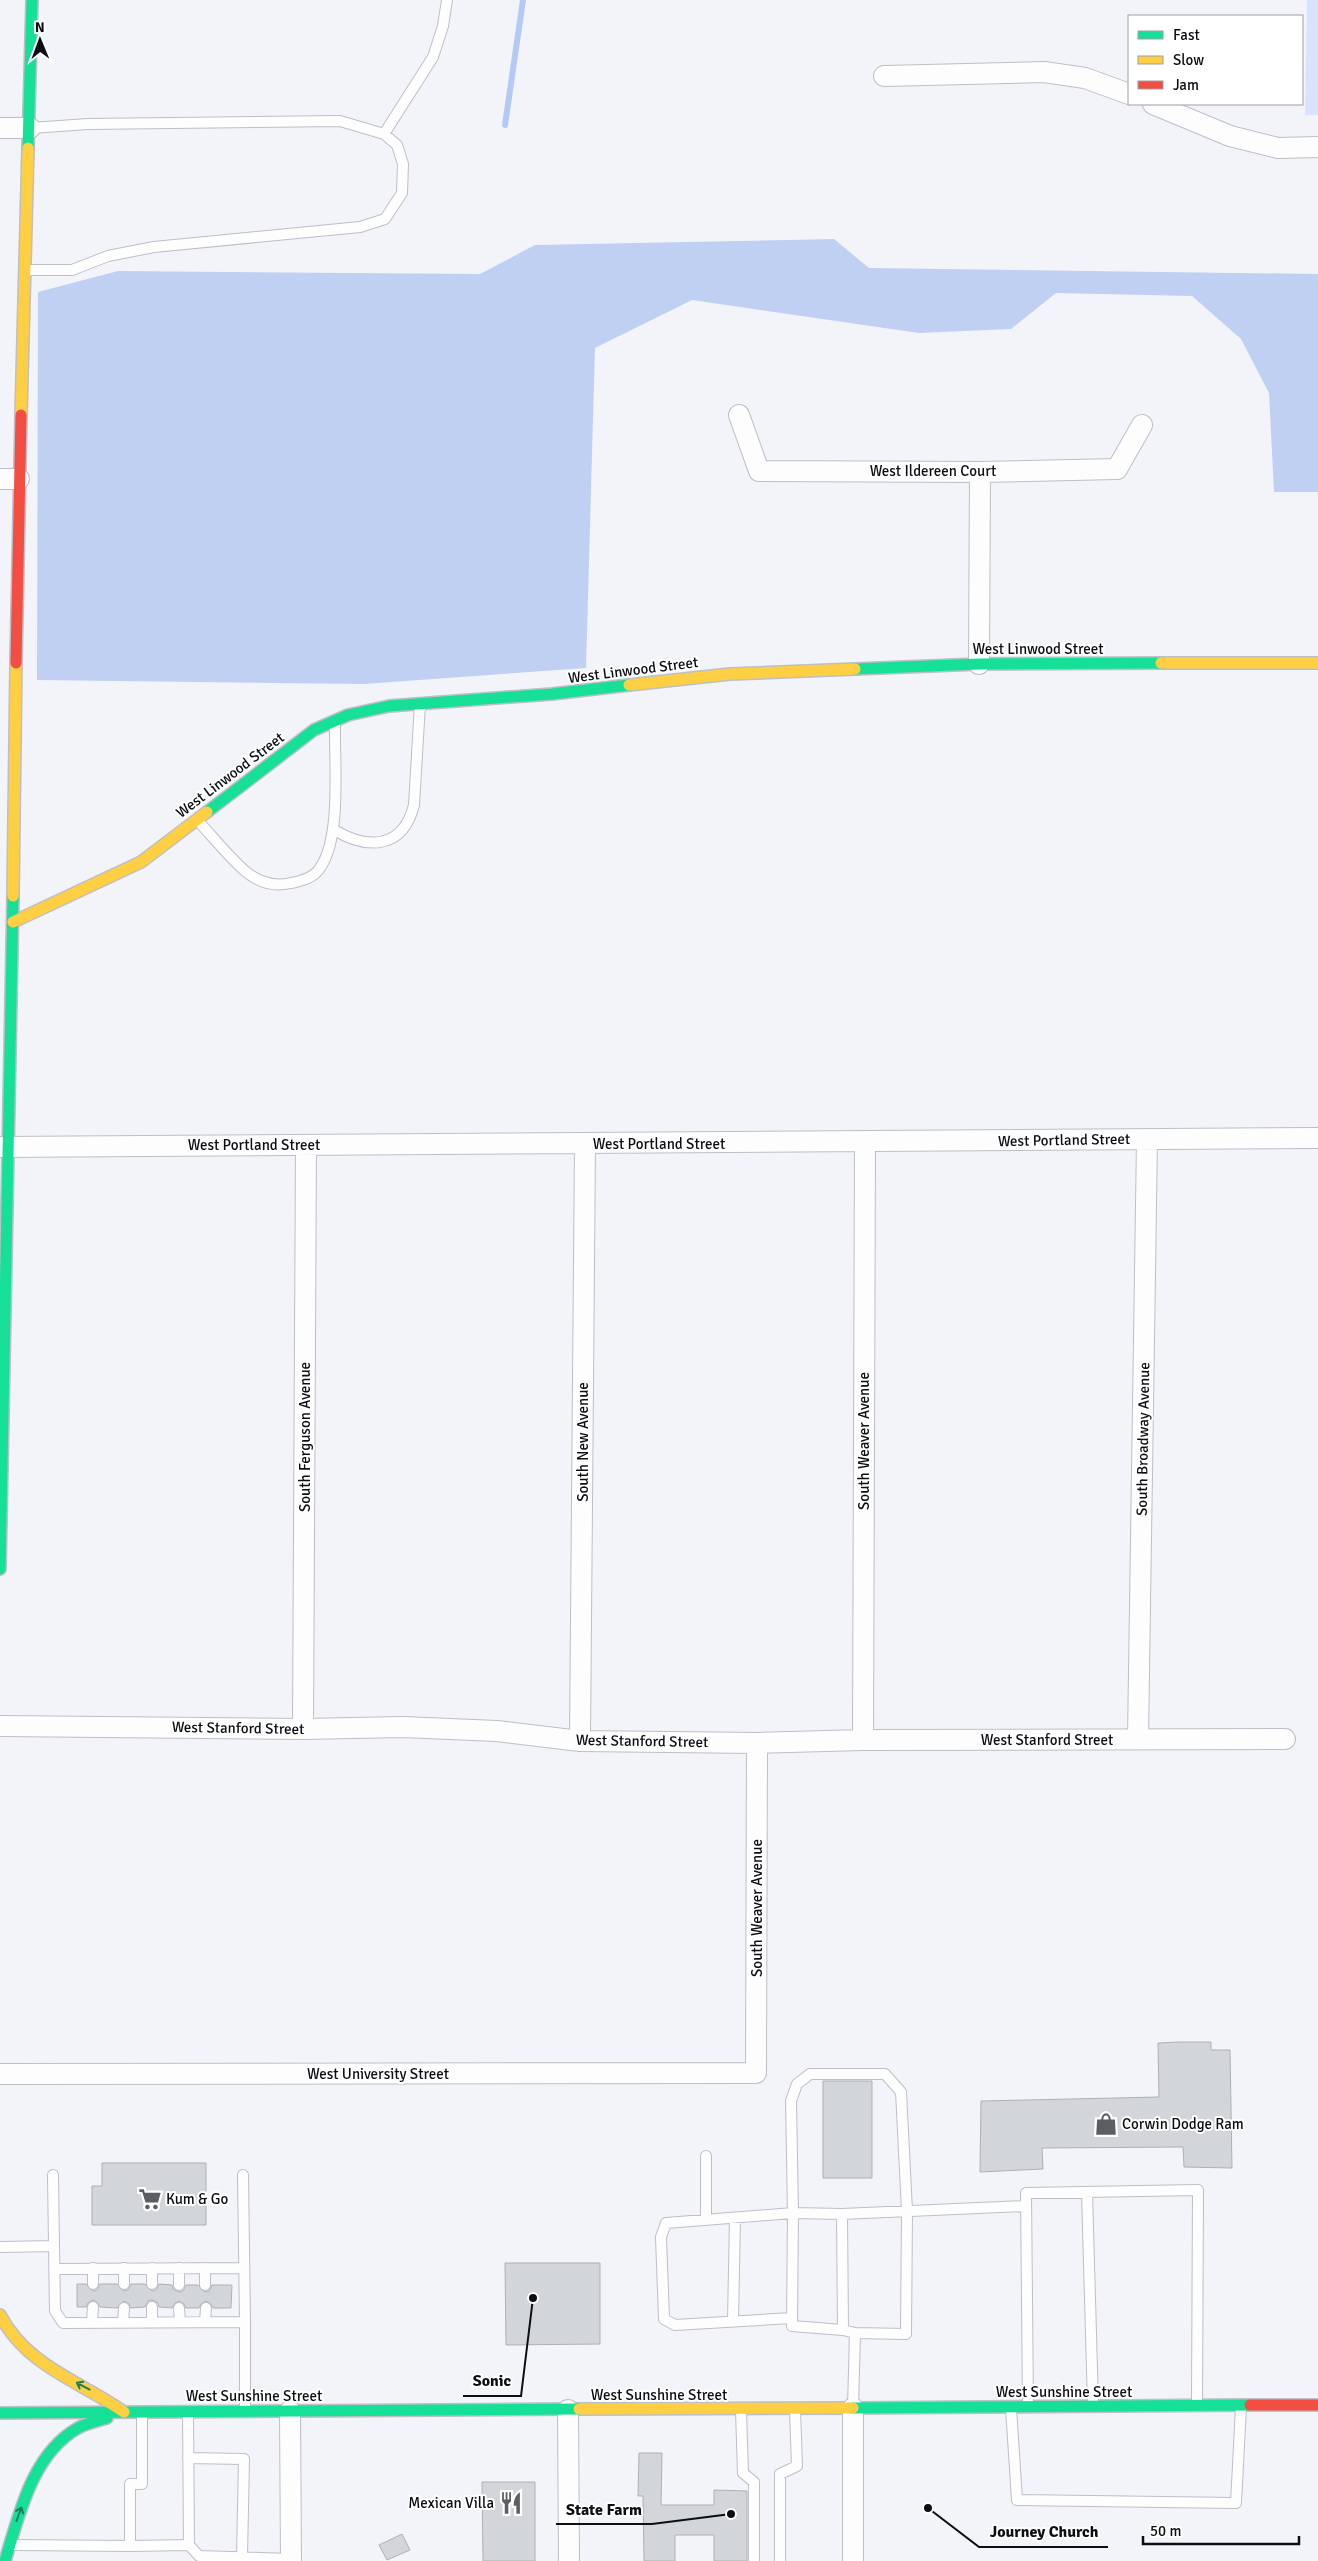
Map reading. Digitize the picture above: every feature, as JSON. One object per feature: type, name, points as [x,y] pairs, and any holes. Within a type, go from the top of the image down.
[{"type":"street","points":[[0,1569],[5,1147],[13,922],[10,479],[26,270],[32,0]]},
{"type":"street","points":[[884,76],[1044,72],[1085,78],[1128,94]]},
{"type":"street","points":[[1155,105],[1230,136],[1278,148],[1318,147]]},
{"type":"street","points":[[0,128],[30,128]]},
{"type":"street","name":"West Ildereen Court","points":[[739,415],[759,471],[980,472],[1117,469],[1142,425]]},
{"type":"street","points":[[979,664],[980,472]]},
{"type":"street","name":"West Linwood Street","points":[[13,922],[141,862],[314,730],[348,715],[389,706],[552,694],[730,674],[979,664],[1318,664]]},
{"type":"street","name":"West Portland Street","points":[[5,1147],[1318,1138]]},
{"type":"street","name":"South Broadway Avenue","points":[[1138,1739],[1147,1139]]},
{"type":"street","name":"South Weaver Avenue","points":[[863,1740],[865,1142]]},
{"type":"street","name":"South New Avenue","points":[[580,1741],[585,1144]]},
{"type":"street","name":"South Ferguson Avenue","points":[[303,1729],[306,1145]]},
{"type":"street","name":"West Stanford Street","points":[[0,1726],[303,1729],[403,1727],[497,1731],[580,1741],[757,1743],[863,1740],[1285,1739]]},
{"type":"street","name":"South Weaver Avenue","points":[[756,2073],[757,1743]]},
{"type":"street","name":"West University Street","points":[[0,2074],[756,2073]]},
{"type":"street","points":[[0,2315],[15,2340],[27,2354],[42,2365],[85,2386],[124,2412]]},
{"type":"street","name":"West Sunshine Street","points":[[0,2413],[1318,2405]]},
{"type":"street","points":[[852,2561],[853,2408]]},
{"type":"street","points":[[568,2410],[569,2561]]},
{"type":"street","points":[[290,2411],[291,2560]]},
{"type":"street","points":[[4,2547],[28,2493],[44,2464],[60,2443],[77,2429],[124,2412]]},
{"type":"street","points":[[0,2532],[4,2547],[3,2561]]},
{"type":"lane","points":[[384,134],[433,57],[444,26],[447,0]]},
{"type":"lane","points":[[26,270],[72,270],[108,256],[154,247],[360,227],[385,219],[402,193],[403,164],[397,145],[384,134],[340,121],[88,124],[30,128]]},
{"type":"lane","points":[[334,830],[359,842],[378,843],[388,840],[411,817],[414,805],[420,703]]},
{"type":"lane","points":[[196,819],[244,871],[268,884],[284,884],[308,878],[320,869],[328,854],[334,830],[334,721]]},
{"type":"lane","points":[[810,2074],[885,2074],[901,2092],[907,2211],[906,2334],[854,2333],[842,2330],[792,2326],[793,2213],[791,2101],[797,2084],[810,2074]]},
{"type":"lane","points":[[706,2156],[706,2220]]},
{"type":"lane","points":[[53,2175],[55,2311],[63,2322],[245,2322]]},
{"type":"lane","points":[[243,2175],[245,2411]]},
{"type":"lane","points":[[1028,2407],[1026,2193],[1198,2190],[1197,2406]]},
{"type":"lane","points":[[1087,2192],[1093,2406]]},
{"type":"lane","points":[[792,2318],[675,2325],[664,2319],[661,2237],[666,2223],[793,2213],[842,2214],[1026,2206]]},
{"type":"lane","points":[[842,2214],[842,2330]]},
{"type":"lane","points":[[733,2321],[735,2218]]},
{"type":"lane","points":[[0,2247],[54,2246]]},
{"type":"lane","points":[[93,2268],[93,2284]]},
{"type":"lane","points":[[124,2268],[124,2284]]},
{"type":"lane","points":[[152,2268],[152,2284]]},
{"type":"lane","points":[[179,2268],[179,2285]]},
{"type":"lane","points":[[205,2268],[205,2285]]},
{"type":"lane","points":[[54,2269],[244,2268]]},
{"type":"lane","points":[[92,2322],[93,2307]]},
{"type":"lane","points":[[152,2307],[152,2322]]},
{"type":"lane","points":[[123,2322],[124,2308]]},
{"type":"lane","points":[[179,2308],[180,2322]]},
{"type":"lane","points":[[206,2308],[206,2322]]},
{"type":"lane","points":[[853,2408],[854,2333]]},
{"type":"lane","points":[[1012,2407],[1017,2500],[1236,2503],[1241,2406]]},
{"type":"lane","points":[[742,2409],[743,2473],[754,2482],[754,2561]]},
{"type":"lane","points":[[780,2561],[780,2474],[797,2466],[796,2409]]},
{"type":"lane","points":[[188,2411],[189,2545],[199,2556],[291,2560]]},
{"type":"lane","points":[[130,2546],[130,2484],[142,2484],[142,2412]]},
{"type":"lane","points":[[188,2458],[244,2459],[242,2557]]},
{"type":"lane","points":[[4,2547],[189,2545]]},
{"type":"shaded area","points":[[1307,0],[1318,0],[1318,115],[1305,115]]},
{"type":"shaded area","points":[[834,239],[869,268],[1318,274],[1318,492],[1274,492],[1269,393],[1241,339],[1192,296],[1056,293],[1011,329],[919,333],[692,300],[595,348],[586,668],[364,684],[37,680],[38,292],[118,271],[480,274],[535,245]]},
{"type":"building","name":"Corwin Dodge Ram","points":[[1211,2042],[1211,2050],[1230,2050],[1232,2168],[1184,2167],[1183,2147],[1042,2148],[1043,2169],[980,2172],[981,2101],[1159,2097],[1158,2043]]},
{"type":"building","points":[[823,2081],[872,2081],[872,2178],[823,2178]]},
{"type":"building","points":[[102,2163],[206,2163],[206,2225],[92,2225],[92,2186],[102,2186]]},
{"type":"building","points":[[505,2263],[600,2263],[600,2344],[506,2345]]},
{"type":"building","points":[[77,2284],[86,2284],[93,2291],[97,2290],[100,2284],[117,2284],[124,2291],[128,2290],[131,2284],[145,2284],[152,2291],[156,2290],[159,2284],[172,2285],[173,2289],[179,2292],[183,2291],[186,2285],[198,2285],[205,2292],[209,2291],[212,2285],[232,2285],[231,2308],[213,2308],[206,2301],[199,2308],[186,2308],[179,2301],[172,2308],[159,2307],[158,2303],[152,2300],[148,2301],[145,2307],[131,2308],[124,2301],[117,2308],[100,2307],[93,2300],[86,2307],[77,2307]]},
{"type":"building","points":[[639,2453],[662,2453],[661,2505],[714,2505],[714,2490],[747,2491],[747,2561],[714,2561],[714,2535],[675,2535],[675,2561],[644,2561],[643,2496],[638,2496]]},
{"type":"building","points":[[482,2482],[535,2482],[535,2561],[483,2561]]},
{"type":"building","points":[[402,2534],[410,2550],[387,2560],[379,2545]]},
{"type":"waterway","points":[[505,125],[523,0]]},
{"type":"traffic: fast","points":[[28,148],[32,0]]},
{"type":"traffic: fast","points":[[855,669],[979,664],[1161,663]]},
{"type":"traffic: fast","points":[[207,812],[314,730],[348,715],[389,706],[552,694],[629,685]]},
{"type":"traffic: fast","points":[[0,1569],[13,896]]},
{"type":"traffic: fast","points":[[853,2408],[1250,2405]]},
{"type":"traffic: fast","points":[[0,2413],[579,2409]]},
{"type":"traffic: fast","points":[[5,2561],[22,2506],[38,2469],[49,2453],[62,2439],[78,2428],[107,2418]]},
{"type":"traffic: slow","points":[[21,415],[28,148]]},
{"type":"traffic: slow","points":[[13,896],[16,663]]},
{"type":"traffic: slow","points":[[1161,663],[1318,663]]},
{"type":"traffic: slow","points":[[629,685],[730,674],[855,669]]},
{"type":"traffic: slow","points":[[13,922],[141,862],[207,812]]},
{"type":"traffic: slow","points":[[0,2315],[11,2333],[39,2360],[124,2412]]},
{"type":"traffic: slow","points":[[579,2409],[853,2408]]},
{"type":"traffic: jam","points":[[16,663],[21,415]]},
{"type":"traffic: jam","points":[[1250,2405],[1318,2405]]},
{"type":"place","name":"Corwin Dodge Ram","points":[[1106,2124]]},
{"type":"place","name":"Kum & Go","points":[[150,2199]]},
{"type":"place","name":"Sonic","points":[[533,2298]]},
{"type":"place","name":"Mexican Villa","points":[[511,2503]]},
{"type":"place","name":"Journey Church","points":[[928,2508]]},
{"type":"place","name":"State Farm","points":[[731,2514]]}]
